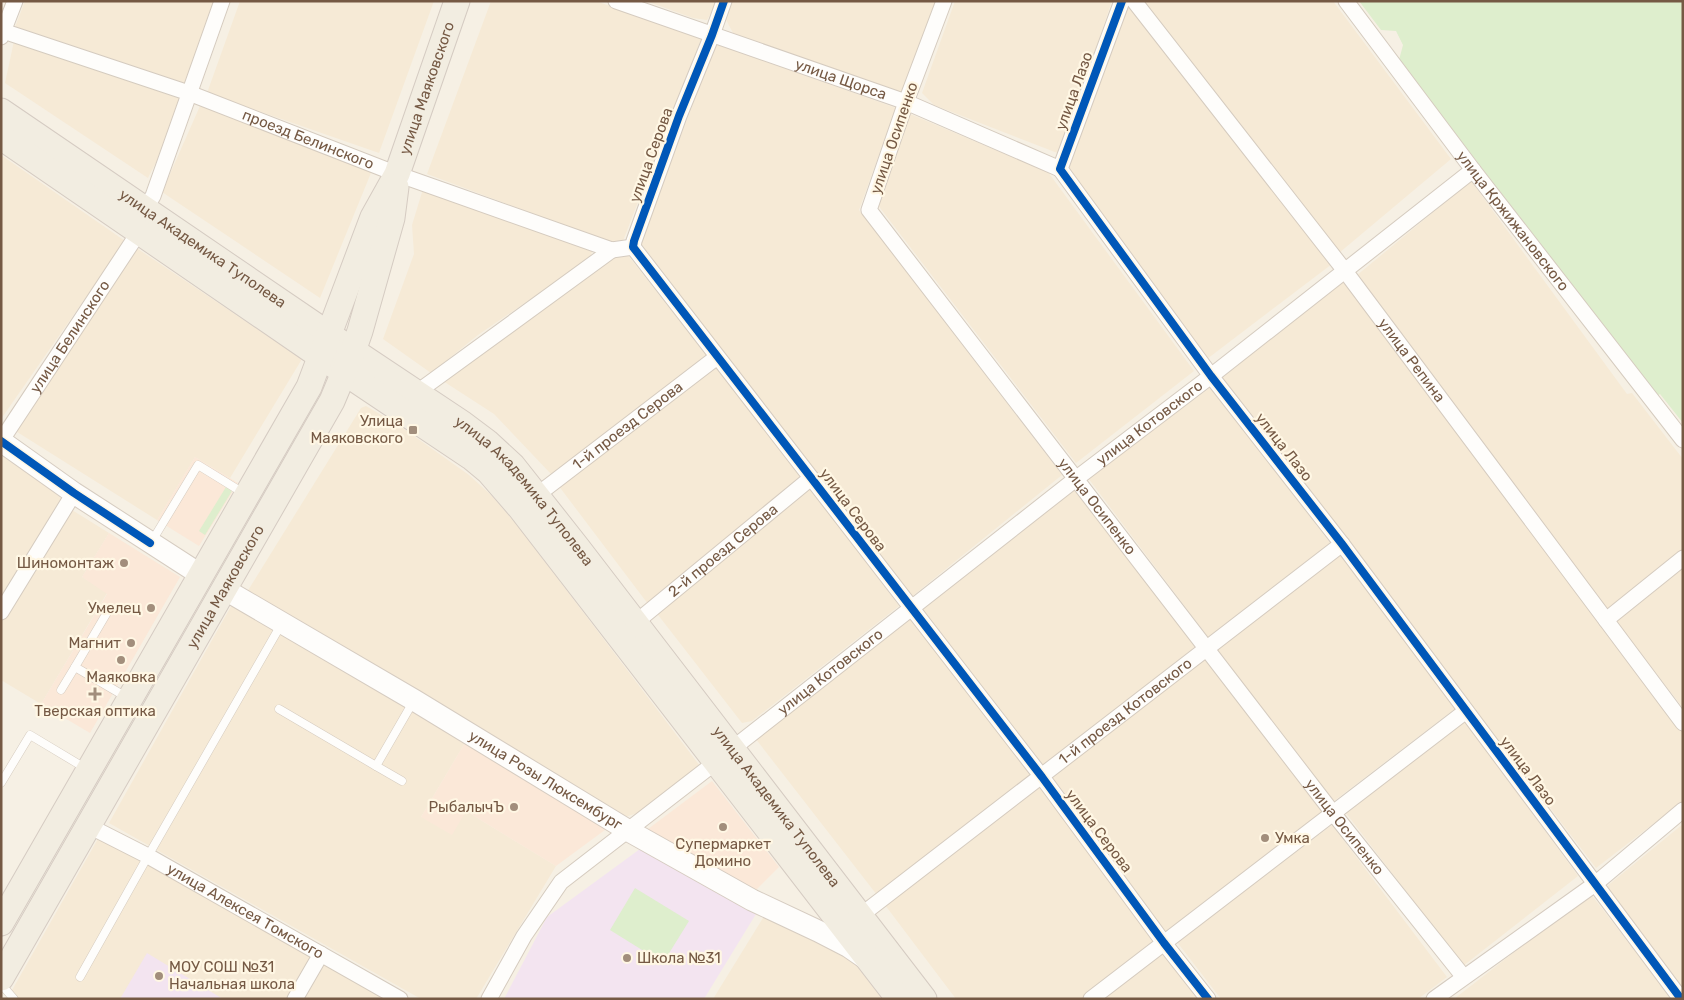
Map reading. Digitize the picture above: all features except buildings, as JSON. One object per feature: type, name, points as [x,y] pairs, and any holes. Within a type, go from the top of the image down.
[{"type":"main road","name":"улица Маяковского","points":[[1,978],[89,826],[201,575],[309,387],[374,217],[397,174],[457,1]]},
{"type":"main road","name":"улица Академика Туполева","points":[[2,118],[142,220],[349,362],[489,472],[860,916],[899,999]]},
{"type":"main road","name":"улица Маяковского","points":[[4,910],[89,770],[141,707],[224,589],[332,401],[349,362],[392,218],[397,174]]},
{"type":"main road","name":"улица Академика Туполева","points":[[349,362],[416,393],[487,442],[513,466],[635,623],[724,755],[878,956],[924,999]]},
{"type":"street","points":[[2,34],[15,1]]},
{"type":"street","name":"улица Белинского","points":[[1,441],[142,220],[153,196],[222,1]]},
{"type":"street","name":"улица Щорса","points":[[616,1],[906,102],[1060,169]]},
{"type":"street","name":"улица Серова","points":[[724,1],[679,116],[633,247],[1042,777],[1208,999]]},
{"type":"street","name":"улица Осипенко","points":[[944,1],[906,102],[869,210],[1333,813],[1464,976]]},
{"type":"street","name":"улица Лазо","points":[[1122,1],[1060,169],[1211,376],[1342,544],[1681,999]]},
{"type":"street","name":"улица Репина","points":[[1134,1],[1345,271],[1683,723]]},
{"type":"street","name":"улица Кржижановского","points":[[1346,1],[1473,170],[1683,440]]},
{"type":"street","name":"проезд Белинского","points":[[2,34],[189,93],[397,174],[612,250],[633,247]]},
{"type":"street","name":"улица Котовского","points":[[489,999],[524,936],[561,882],[629,831],[911,608],[1473,170]]},
{"type":"street","name":"проезд Белинского","points":[[416,393],[612,250]]},
{"type":"street","name":"1-й проезд Серова","points":[[537,495],[717,357]]},
{"type":"street","points":[[1,441],[74,493],[201,575]]},
{"type":"street","name":"2-й проезд Серова","points":[[635,623],[811,478]]},
{"type":"street","points":[[1,612],[74,493]]},
{"type":"street","name":"1-й проезд Котовского","points":[[860,916],[1342,544]]},
{"type":"street","points":[[1606,620],[1683,558]]},
{"type":"street","name":"улица Розы Люксембург","points":[[224,589],[414,700],[629,831],[752,900],[849,947],[878,956]]},
{"type":"street","points":[[1092,999],[1466,711]]},
{"type":"street","points":[[1443,996],[1464,976],[1594,884],[1683,810]]},
{"type":"street","name":"улица Алексея Томского","points":[[89,826],[148,856],[400,999]]},
{"type":"street","points":[[295,999],[321,954]]},
{"type":"lane","points":[[150,543],[198,465],[247,495]]},
{"type":"lane","points":[[61,690],[108,611]]},
{"type":"lane","points":[[80,977],[282,623]]},
{"type":"lane","points":[[75,667],[141,707]]},
{"type":"lane","points":[[376,766],[414,700]]},
{"type":"lane","points":[[279,709],[402,781]]},
{"type":"lane","points":[[1,783],[30,735],[89,770]]},
{"type":"lane","points":[[1,984],[14,999]]},
{"type":"shaded area","points":[[25,1],[225,1],[194,87],[15,27]]},
{"type":"shaded area","points":[[240,1],[434,1],[379,153],[207,93]]},
{"type":"shaded area","points":[[491,1],[596,1],[701,39],[623,241],[607,241],[427,174]]},
{"type":"shaded area","points":[[646,1],[718,1],[707,20],[693,18]]},
{"type":"shaded area","points":[[730,1],[938,1],[904,93],[733,33],[724,16]]},
{"type":"shaded area","points":[[955,1],[1112,1],[1060,154],[934,105],[922,93]]},
{"type":"shaded area","points":[[1129,1],[1332,264],[1207,359],[1065,166]]},
{"type":"shaded area","points":[[1143,1],[1333,1],[1451,159],[1339,253]]},
{"type":"shaded area","points":[[14,41],[187,101],[148,178],[5,83]]},
{"type":"shaded area","points":[[716,44],[896,108],[859,210],[1062,475],[910,598],[640,242]]},
{"type":"shaded area","points":[[200,106],[373,168],[320,298],[162,192]]},
{"type":"shaded area","points":[[910,114],[1048,172],[1194,371],[1076,463],[877,204]]},
{"type":"shaded area","points":[[1,155],[125,241],[1,419]]},
{"type":"shaded area","points":[[1471,181],[1627,394],[1632,393],[1683,459],[1683,708],[1577,571],[1356,276]]},
{"type":"shaded area","points":[[423,189],[593,250],[589,259],[478,335],[431,373],[383,339],[414,254],[412,225]]},
{"type":"shaded area","points":[[135,247],[302,359],[230,478],[195,457],[157,520],[14,430]]},
{"type":"shaded area","points":[[614,253],[627,254],[707,356],[551,474],[494,414],[443,381]]},
{"type":"shaded area","points":[[1344,279],[1683,730],[1683,801],[1596,868],[1221,377]]},
{"type":"shaded area","points":[[716,367],[802,479],[648,604],[558,485]]},
{"type":"shaded area","points":[[1211,387],[1330,543],[1208,637],[1088,478]]},
{"type":"shaded area","points":[[366,406],[397,424],[469,475],[491,495],[517,525],[700,766],[644,811],[622,818],[247,592],[361,408]]},
{"type":"shaded area","points":[[2,456],[63,497],[1,605],[1,458]]},
{"type":"shaded area","points":[[195,457],[238,483],[199,546],[157,520]]},
{"type":"shaded area","points":[[1076,486],[1196,646],[1042,767],[918,610]]},
{"type":"shaded area","points":[[810,488],[899,606],[752,721],[742,723],[655,611]]},
{"type":"shaded area","points":[[72,510],[109,533],[82,577],[107,593],[41,704],[1,680],[1,623]]},
{"type":"shaded area","points":[[109,533],[180,577],[90,733],[41,704],[107,594],[82,577]]},
{"type":"shaded area","points":[[1340,555],[1456,708],[1334,801],[1216,649]]},
{"type":"shaded area","points":[[234,601],[466,741],[421,817],[466,811],[556,866],[476,999],[421,999],[109,823]]},
{"type":"shaded area","points":[[910,616],[1033,776],[877,895],[755,738]]},
{"type":"shaded area","points":[[1205,656],[1323,811],[1167,934],[1049,778]]},
{"type":"shaded area","points":[[1463,719],[1578,876],[1463,966],[1346,813]]},
{"type":"shaded area","points":[[466,741],[609,827],[556,866],[466,811],[452,835],[421,817]]},
{"type":"shaded area","points":[[712,781],[779,867],[753,893],[644,832]]},
{"type":"shaded area","points":[[1040,786],[1155,942],[1082,999],[956,999],[885,905]]},
{"type":"shaded area","points":[[1683,824],[1683,988],[1606,887]]},
{"type":"shaded area","points":[[1332,825],[1447,977],[1418,999],[1221,999],[1177,942]]},
{"type":"shaded area","points":[[99,837],[312,956],[288,999],[7,999]]},
{"type":"shaded area","name":"Школа №31","points":[[640,849],[756,914],[704,999],[504,999],[547,917]]},
{"type":"shaded area","points":[[1590,893],[1672,999],[1454,999]]},
{"type":"shaded area","points":[[766,913],[857,961],[890,999],[713,999]]},
{"type":"shaded area","points":[[1162,952],[1197,999],[1101,999]]},
{"type":"shaded area","name":"МОУ СОШ №31 Начальная школа","points":[[147,953],[223,999],[120,999]]},
{"type":"shaded area","points":[[323,963],[385,999],[302,999]]},
{"type":"green space","points":[[1359,1],[1683,1],[1683,423],[1660,394],[1657,396],[1399,60],[1403,45],[1396,31],[1381,30]]},
{"type":"green space","points":[[226,487],[232,491],[205,535],[199,531]]},
{"type":"green space","points":[[635,888],[689,921],[663,963],[610,930]]},
{"type":"cycle path","points":[[724,1],[679,116],[633,247],[1042,777],[1164,943],[1208,999]]},
{"type":"cycle path","points":[[1122,1],[1060,169],[1211,376],[1342,544],[1681,999]]},
{"type":"cycle path","points":[[1,441],[74,493],[150,543]]},
{"type":"place","name":"Улица Маяковского","points":[[413,430]]},
{"type":"place","name":"Шиномонтаж","points":[[124,563]]},
{"type":"place","name":"Умелец","points":[[151,608]]},
{"type":"place","name":"Магнит","points":[[131,643]]},
{"type":"place","name":"Маяковка","points":[[121,660]]},
{"type":"place","name":"Тверская оптика","points":[[95,694]]},
{"type":"place","name":"РыбалычЪ","points":[[514,807]]},
{"type":"place","name":"Супермаркет Домино","points":[[723,827]]},
{"type":"place","name":"Умка","points":[[1265,838]]},
{"type":"place","name":"Школа №31","points":[[627,958]]},
{"type":"place","name":"МОУ СОШ №31 Начальная школа","points":[[159,976]]}]
